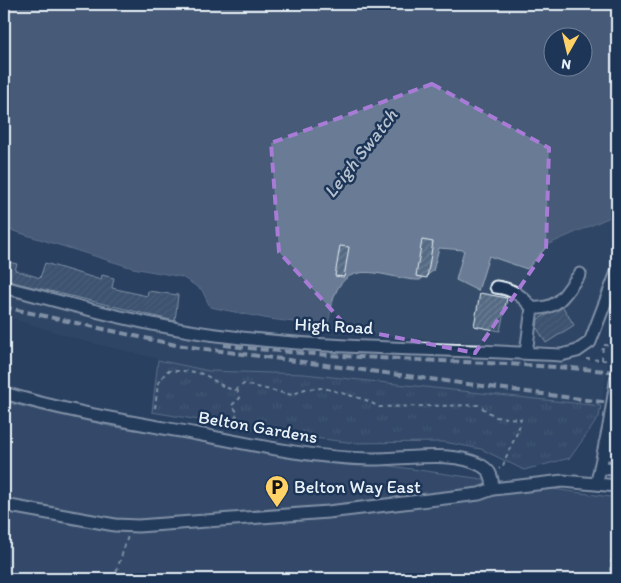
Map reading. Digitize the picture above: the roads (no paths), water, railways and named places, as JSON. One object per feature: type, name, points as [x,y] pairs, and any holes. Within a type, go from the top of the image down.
[{"type":"street","name":"High Road","points":[[4,287],[146,324],[203,333],[351,346],[561,355],[577,351],[590,342],[617,272]]},
{"type":"street","points":[[532,308],[546,309],[556,305],[580,274]]},
{"type":"street","points":[[496,287],[509,288],[527,301],[532,308],[526,353]]},
{"type":"street","points":[[596,482],[608,438],[617,376]]},
{"type":"street","name":"Belton Gardens","points":[[4,393],[48,406],[92,415],[329,457],[387,460],[463,458],[480,465],[489,472],[492,476],[493,489]]},
{"type":"street","points":[[608,438],[617,446]]},
{"type":"street","points":[[608,438],[617,455]]},
{"type":"street","points":[[600,467],[617,470]]},
{"type":"street","points":[[4,505],[115,525],[138,526],[328,512],[479,494],[493,489],[563,481],[596,482],[617,486]]},
{"type":"water","name":"Leigh Swatch","points":[[4,4],[617,4],[617,214],[549,244],[527,269],[489,256],[478,291],[456,280],[464,250],[439,248],[433,271],[420,280],[362,273],[352,275],[343,281],[334,296],[327,326],[269,319],[210,307],[202,290],[182,277],[133,268],[4,228]]},
{"type":"railway","points":[[4,307],[176,345],[617,404]]},
{"type":"railway","points":[[224,345],[322,355],[617,372]]},
{"type":"place","name":"Belton Way East","points":[[277,508]]}]
